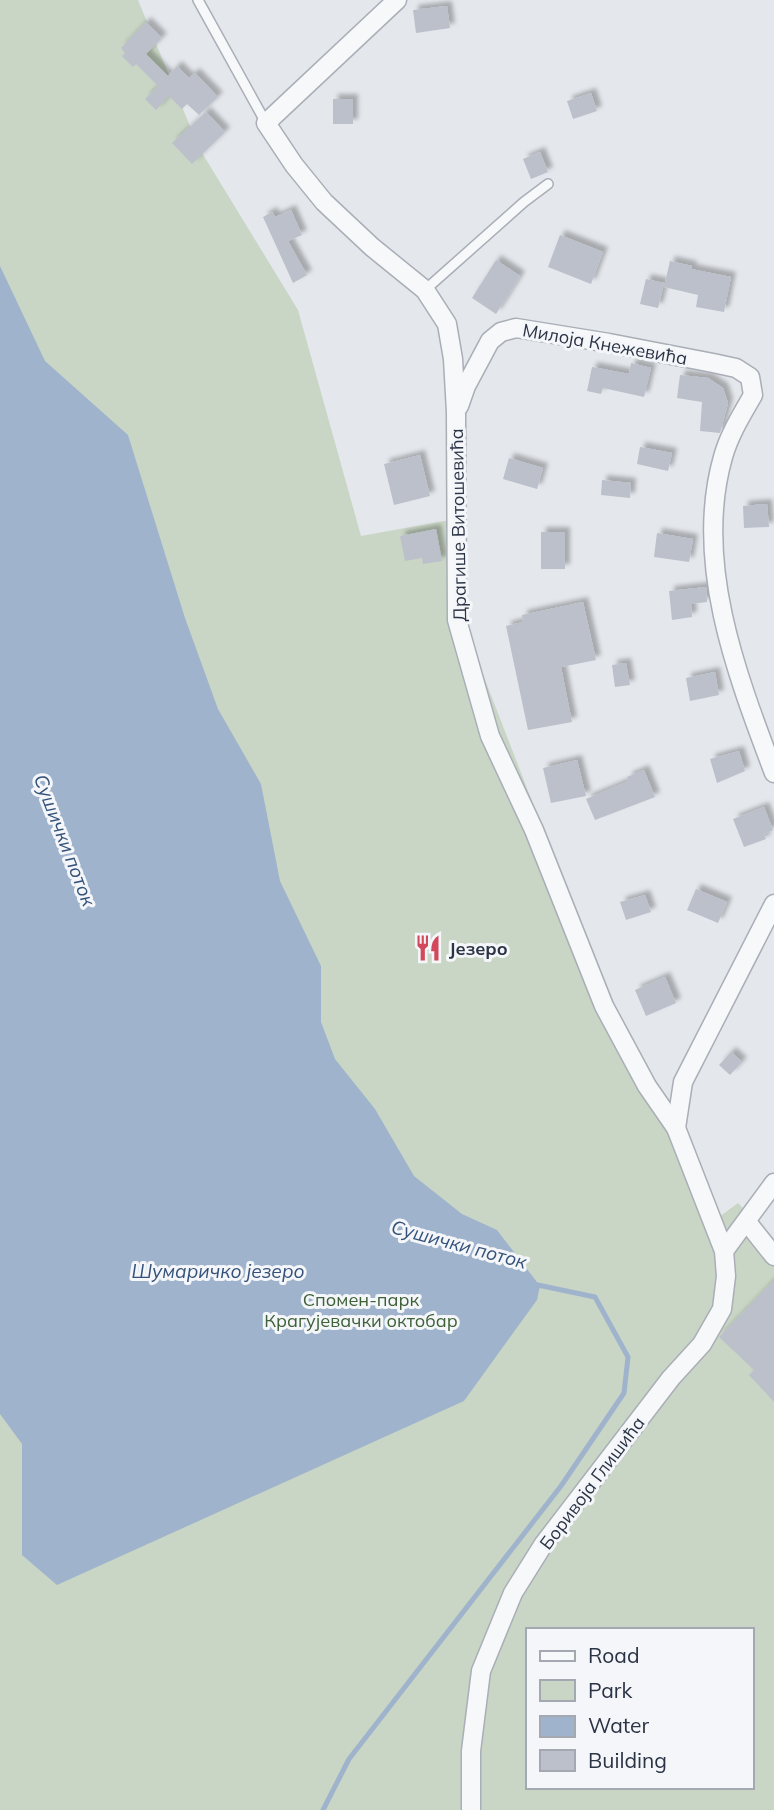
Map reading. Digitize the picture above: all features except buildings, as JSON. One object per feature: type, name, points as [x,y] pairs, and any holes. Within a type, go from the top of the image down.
[{"type":"street","points":[[266,123],[397,0]]},
{"type":"street","name":"Драгише Витошевића","points":[[266,123],[294,165],[324,202],[372,247],[425,290],[447,324],[453,359],[456,412],[457,620],[490,736],[534,830],[604,1006],[647,1086],[676,1128],[724,1251]]},
{"type":"street","name":"Милоја Кнежевића","points":[[456,412],[466,386],[490,341],[501,332],[516,328],[736,368],[750,377],[753,394],[723,457],[714,510],[715,575],[728,637],[774,773]]},
{"type":"street","points":[[676,1128],[684,1082],[774,904]]},
{"type":"street","points":[[724,1251],[774,1183]]},
{"type":"street","points":[[747,1223],[774,1256]]},
{"type":"street","name":"Боривоја Глишића","points":[[471,1810],[471,1751],[481,1671],[513,1593],[544,1545],[671,1378],[702,1344],[722,1309],[726,1276],[724,1251]]},
{"type":"lane","name":"Драгише Витошевића","points":[[198,0],[266,123]]},
{"type":"lane","points":[[425,290],[548,184]]},
{"type":"green space","name":"Спомен-парк Крагујевачки октобар","points":[[0,0],[138,0],[199,148],[298,310],[361,536],[461,518],[463,609],[484,677],[602,982],[719,1217],[738,1203],[774,1239],[774,1810],[0,1810]]},
{"type":"water","name":"Шумаричко језеро","points":[[0,266],[45,361],[128,435],[185,618],[218,709],[261,784],[280,881],[321,966],[321,1022],[335,1059],[375,1109],[414,1176],[462,1214],[497,1230],[540,1286],[537,1300],[464,1401],[57,1585],[22,1555],[22,1444],[0,1414]]},
{"type":"waterway","name":"Сушички поток","points":[[323,1810],[349,1759],[561,1486],[624,1393],[628,1357],[595,1297],[533,1284]]},
{"type":"place","name":"Језеро","points":[[428,948]]}]
